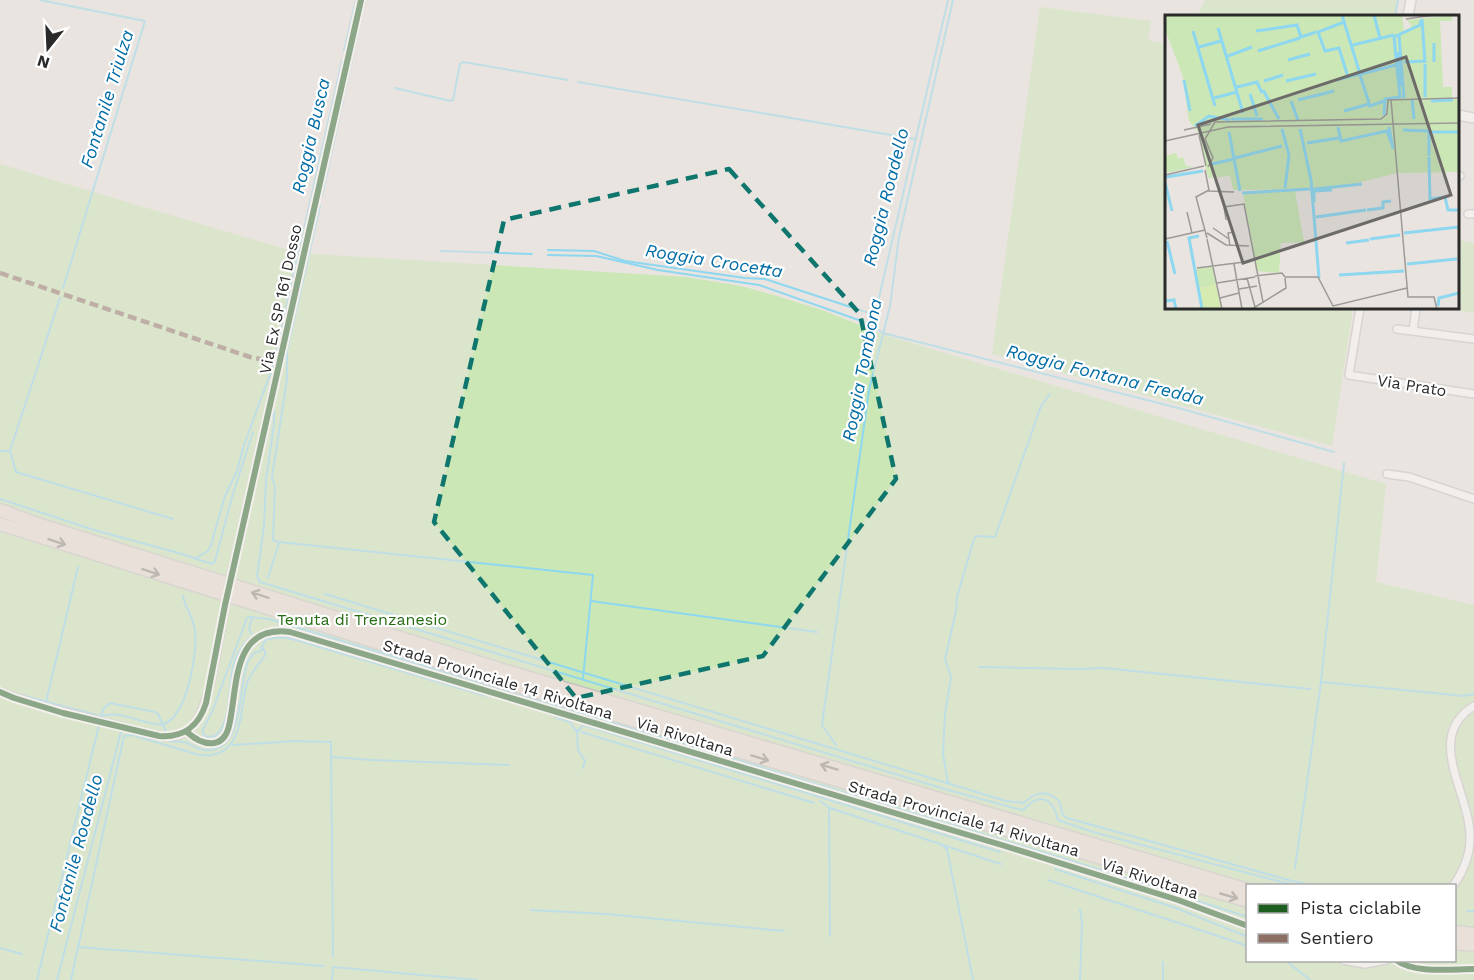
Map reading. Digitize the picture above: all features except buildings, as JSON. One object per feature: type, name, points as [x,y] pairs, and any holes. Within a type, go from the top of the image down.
[{"type":"highway","points":[[0,511],[98,549]]},
{"type":"highway","points":[[0,525],[98,549]]},
{"type":"highway","name":"Strada Provinciale 14 Rivoltana","points":[[98,549],[1147,862],[1246,889]]},
{"type":"highway","name":"Strada Provinciale 14 Rivoltana","points":[[98,549],[507,683],[1246,901]]},
{"type":"highway","points":[[1147,862],[1203,872],[1248,884]]},
{"type":"highway","points":[[1456,925],[1474,927]]},
{"type":"highway","points":[[1456,932],[1474,934]]},
{"type":"highway","points":[[1456,943],[1474,945]]},
{"type":"street","name":"Via Ex SP 161 Dosso","points":[[186,732],[197,721],[204,707],[225,604],[361,0]]},
{"type":"street","points":[[1408,15],[1410,0]]},
{"type":"street","points":[[1459,116],[1474,118]]},
{"type":"street","name":"Via Prato","points":[[1360,309],[1349,375],[1474,394]]},
{"type":"street","points":[[1413,331],[1416,309]]},
{"type":"street","points":[[1397,329],[1474,339]]},
{"type":"street","points":[[1387,474],[1409,477],[1474,499]]},
{"type":"street","name":"Via Rivoltana","points":[[186,732],[204,744],[215,743],[224,736],[229,726],[238,669],[244,653],[256,639],[266,634],[290,632],[1005,846],[1170,898],[1246,925]]},
{"type":"street","points":[[0,692],[34,704],[153,735],[170,737],[186,732]]},
{"type":"street","points":[[1454,884],[1466,862],[1470,838],[1451,756],[1450,741],[1457,721],[1474,706]]},
{"type":"street","points":[[1354,962],[1365,964],[1376,962]]},
{"type":"highlighted area","points":[[729,169],[860,314],[896,479],[763,656],[576,698],[434,522],[504,220]]},
{"type":"green space","points":[[1205,0],[1399,0],[1396,15],[1198,15]]},
{"type":"green space","points":[[1040,7],[1151,21],[1148,40],[1165,44],[1165,309],[1353,309],[1332,446],[992,354]]},
{"type":"green space","name":"Tenuta di Trenzanesio","points":[[0,164],[298,253],[686,277],[741,286],[822,310],[888,336],[1386,484],[1376,582],[1474,605],[1474,980],[0,980]]},
{"type":"green space","points":[[1459,240],[1474,243],[1474,313],[1450,309],[1459,309]]},
{"type":"waterway","name":"Fontanile Triulza","points":[[40,0],[145,21],[63,288]]},
{"type":"waterway","name":"Roggia Busca","points":[[344,51],[356,0]]},
{"type":"waterway","points":[[322,196],[365,0]]},
{"type":"waterway","name":"Roggia Fontana Fredda","points":[[548,255],[596,256],[658,270],[759,285],[870,324],[878,302],[948,0]]},
{"type":"waterway","name":"Roggia Tombona","points":[[836,745],[822,725],[869,390],[890,306],[899,237],[953,0]]},
{"type":"waterway","points":[[1395,15],[1398,0]]},
{"type":"waterway","name":"Roggia Busca","points":[[275,357],[342,61]]},
{"type":"waterway","points":[[395,88],[453,100],[460,64],[463,62],[568,80]]},
{"type":"waterway","points":[[578,82],[915,139]]},
{"type":"waterway","points":[[320,206],[287,351],[287,379],[272,477],[275,487],[273,540],[593,575],[583,679]]},
{"type":"waterway","name":"Roggia Crocetta","points":[[548,250],[594,251],[625,261],[765,279],[872,314]]},
{"type":"waterway","name":"Roggia Roadello","points":[[441,251],[532,254]]},
{"type":"waterway","name":"Fontanile Triulza","points":[[0,451],[10,451],[60,298]]},
{"type":"waterway","name":"Roggia Fontana Fredda","points":[[870,324],[883,333],[1182,409],[1334,452]]},
{"type":"waterway","name":"Roggia Busca","points":[[196,558],[208,551],[211,545],[225,496],[237,471],[244,445],[273,366]]},
{"type":"waterway","points":[[948,783],[943,754],[945,714],[951,677],[945,659],[957,597],[974,539],[977,536],[995,537],[1041,406],[1050,394]]},
{"type":"waterway","points":[[274,410],[266,480],[264,526],[257,576],[260,582],[948,790],[1022,810],[1034,801],[1044,799],[1051,804],[1058,820],[1093,832],[1289,884]]},
{"type":"waterway","points":[[0,499],[94,530],[212,564],[215,561],[253,432]]},
{"type":"waterway","points":[[10,451],[16,472],[173,519]]},
{"type":"waterway","points":[[1295,868],[1321,682],[1344,463]]},
{"type":"waterway","points":[[268,578],[279,543]]},
{"type":"waterway","points":[[46,702],[78,567]]},
{"type":"waterway","points":[[325,594],[1006,801],[1024,803],[1032,796],[1046,793],[1059,801],[1063,815],[1067,818],[1308,884]]},
{"type":"waterway","points":[[17,694],[101,717],[111,714],[159,725],[164,724],[172,719],[179,709],[185,697],[193,668],[195,631],[183,596]]},
{"type":"waterway","points":[[591,601],[817,632]]},
{"type":"waterway","points":[[251,634],[249,627],[253,617]]},
{"type":"waterway","points":[[249,638],[240,649],[234,663],[224,722],[215,736],[207,737],[203,734],[203,729],[212,712],[247,618],[269,619],[1066,859],[1246,916]]},
{"type":"waterway","points":[[169,741],[185,742],[205,750],[218,748],[227,741],[234,730],[238,716],[248,661],[254,653],[261,651],[265,640],[273,638],[296,640],[486,696]]},
{"type":"waterway","points":[[71,980],[124,736],[132,735],[199,755],[214,755],[224,750],[232,742],[237,732],[247,683],[265,655],[261,647]]},
{"type":"waterway","points":[[979,667],[1104,668],[1310,689]]},
{"type":"waterway","points":[[1322,682],[1464,696],[1474,694]]},
{"type":"waterway","points":[[0,688],[11,693]]},
{"type":"waterway","points":[[101,717],[103,709],[110,703],[155,712],[167,733]]},
{"type":"waterway","points":[[555,717],[570,722],[578,731],[583,725],[1000,852]]},
{"type":"waterway","points":[[37,980],[99,725]]},
{"type":"waterway","name":"Fontanile Roadello","points":[[57,980],[121,732]]},
{"type":"waterway","points":[[577,732],[578,750],[585,761],[583,768]]},
{"type":"waterway","points":[[581,732],[814,803]]},
{"type":"waterway","points":[[233,745],[295,741],[331,742],[333,957]]},
{"type":"waterway","points":[[332,757],[509,765]]},
{"type":"waterway","name":"Roggia Tombona","points":[[820,801],[829,807],[830,936]]},
{"type":"waterway","points":[[830,808],[1001,864]]},
{"type":"waterway","points":[[943,846],[947,849],[973,980]]},
{"type":"waterway","points":[[1055,869],[1176,908],[1246,936]]},
{"type":"waterway","points":[[1048,880],[1246,945]]},
{"type":"waterway","points":[[1080,909],[1082,924],[1080,980]]},
{"type":"waterway","points":[[531,910],[606,914],[784,931]]},
{"type":"waterway","points":[[1467,911],[1474,911]]},
{"type":"waterway","points":[[78,947],[324,966]]},
{"type":"waterway","points":[[0,948],[22,954]]},
{"type":"waterway","points":[[1163,962],[1163,980]]},
{"type":"waterway","points":[[1288,962],[1310,980]]},
{"type":"waterway","points":[[332,980],[333,967],[477,980]]},
{"type":"marked path","points":[[0,273],[250,357],[280,363]]},
{"type":"cycle path","points":[[0,692],[63,713],[159,736],[183,733],[194,724],[203,711],[361,0]]},
{"type":"cycle path","points":[[187,732],[205,742],[217,742],[222,739],[229,726],[237,677],[247,648],[257,638],[271,632],[290,632],[1005,846],[1178,900],[1246,925]]},
{"type":"cycle path","points":[[1400,962],[1423,969],[1474,969]]}]
